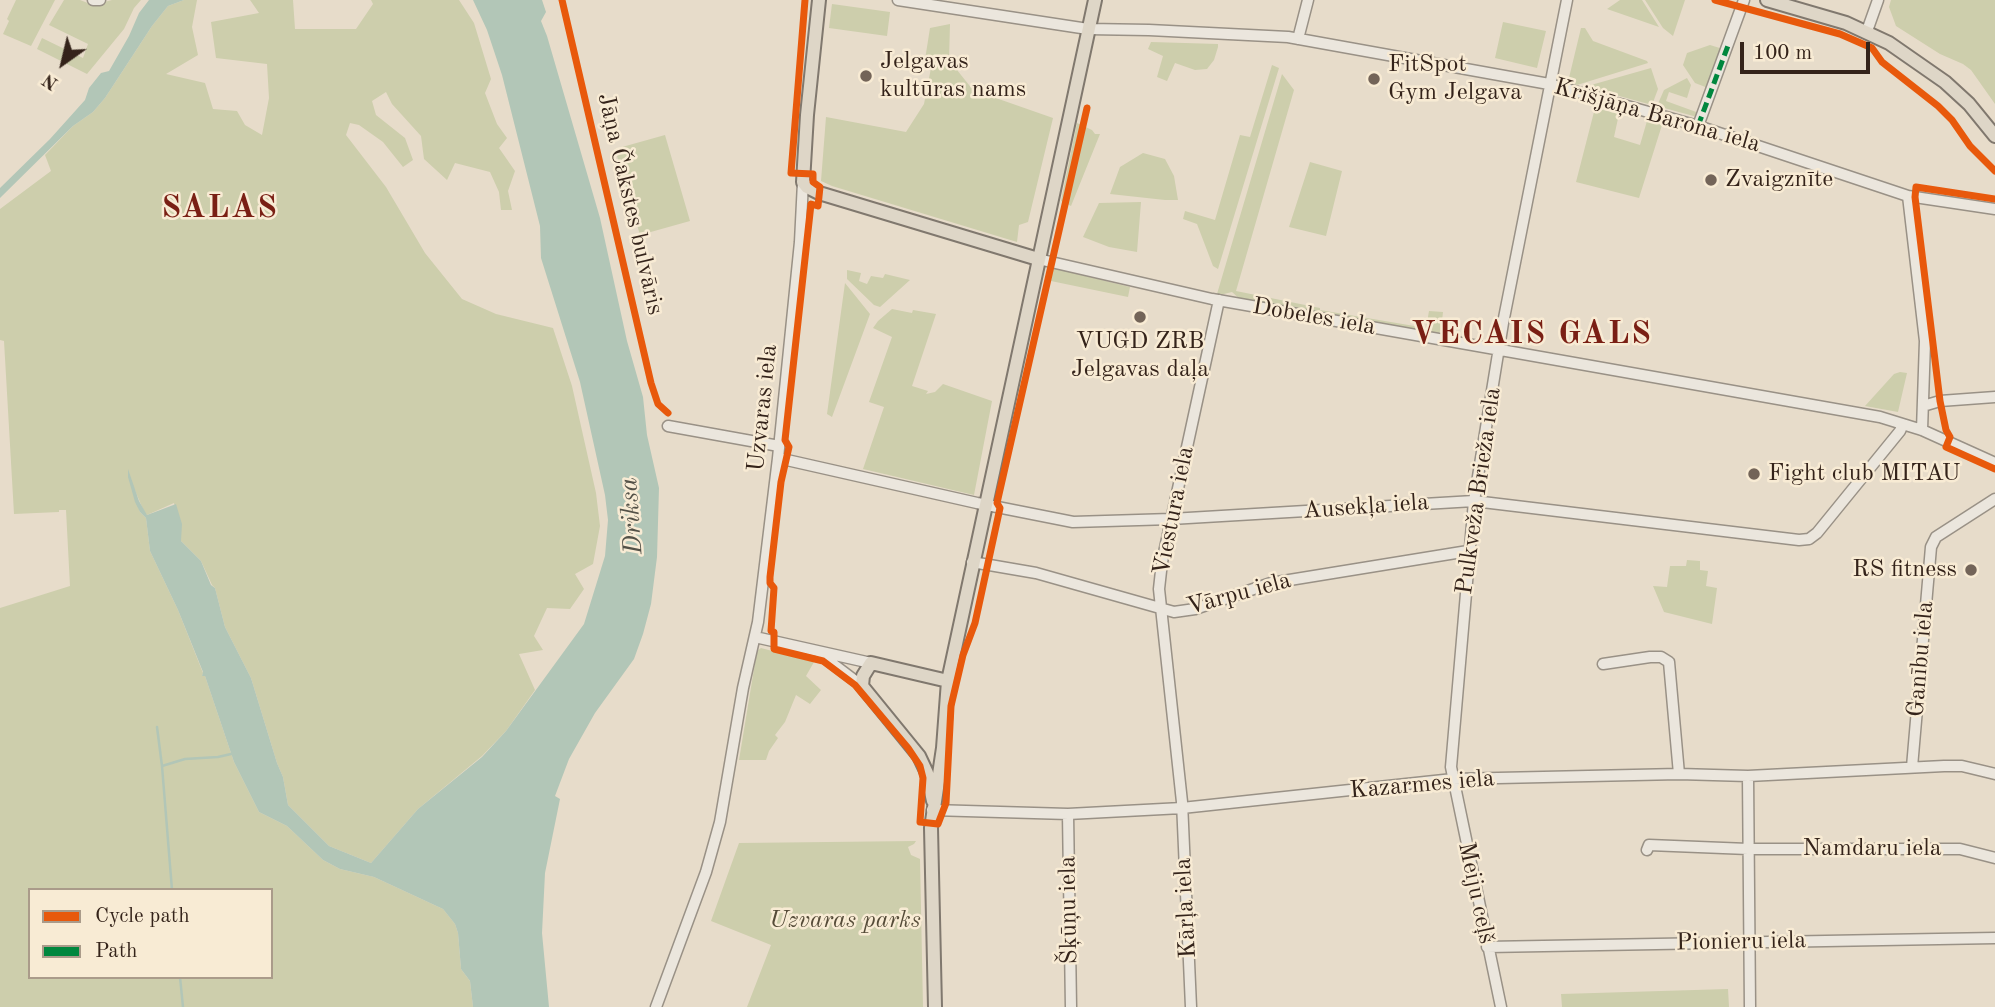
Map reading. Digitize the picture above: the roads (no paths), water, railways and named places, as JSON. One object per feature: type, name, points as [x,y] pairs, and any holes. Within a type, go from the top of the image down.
[{"type":"main road","name":"Uzvaras iela","points":[[803,181],[808,99],[819,0]]},
{"type":"main road","points":[[933,807],[937,796],[943,748],[948,681],[1095,0]]},
{"type":"main road","points":[[1767,0],[1867,31],[1897,47],[1934,73],[1969,104],[1993,131]]},
{"type":"main road","name":"Dobeles iela","points":[[803,181],[807,187],[819,193],[1038,259]]},
{"type":"main road","points":[[935,1007],[933,807],[927,773],[919,756],[862,686],[863,676],[872,663],[948,681]]},
{"type":"street","points":[[93,0],[100,0]]},
{"type":"street","name":"Krišjāņa Barona iela","points":[[898,0],[1088,29],[1298,39],[1549,84],[1698,126],[1908,196],[1995,209]]},
{"type":"street","points":[[1298,39],[1308,0]]},
{"type":"street","name":"Pulkveža Brieža iela","points":[[1452,779],[1474,501],[1499,349],[1567,0]]},
{"type":"street","points":[[1698,126],[1744,0]]},
{"type":"street","points":[[1867,31],[1878,0]]},
{"type":"street","name":"Uzvaras iela","points":[[656,1007],[706,872],[720,822],[743,688],[755,638],[778,458],[800,242],[803,181]]},
{"type":"street","points":[[1908,196],[1925,341],[1922,430]]},
{"type":"street","name":"Dobeles iela","points":[[1038,259],[1219,300],[1744,391],[1903,424],[1995,463]]},
{"type":"street","name":"Viestura iela","points":[[1182,808],[1159,589],[1161,562],[1219,300]]},
{"type":"street","points":[[1923,405],[1995,397]]},
{"type":"street","name":"Ausekļa iela","points":[[778,458],[1073,522],[1171,519],[1474,501],[1805,540],[1817,533],[1903,424]]},
{"type":"street","points":[[668,426],[779,446]]},
{"type":"street","name":"Ganību iela","points":[[1912,767],[1931,547],[1936,537],[1995,499]]},
{"type":"street","name":"Vārpu iela","points":[[972,562],[1035,573],[1174,612],[1195,609],[1271,583],[1468,551]]},
{"type":"street","points":[[755,638],[872,663]]},
{"type":"street","points":[[815,650],[862,686]]},
{"type":"street","points":[[1603,664],[1650,657],[1661,657],[1669,662],[1679,774]]},
{"type":"street","points":[[1912,767],[1962,766],[1995,774]]},
{"type":"street","name":"Kazarmes iela","points":[[933,807],[1068,814],[1182,808],[1452,779],[1679,774],[1748,776],[1912,767]]},
{"type":"street","points":[[1748,776],[1749,1007]]},
{"type":"street","name":"Meiju ceļš","points":[[1452,779],[1501,1007]]},
{"type":"street","name":"Kārļa iela","points":[[1182,808],[1191,1007]]},
{"type":"street","name":"Šķūņu iela","points":[[1068,814],[1070,1007]]},
{"type":"street","name":"Namdaru iela","points":[[1647,850],[1649,845],[1748,849],[1960,849],[1995,859]]},
{"type":"street","name":"Pionieru iela","points":[[1487,947],[1995,938]]},
{"type":"water","points":[[149,0],[184,0],[168,6],[93,112],[73,126],[0,198],[0,188],[85,100],[89,88],[101,73],[109,71],[139,13]]},
{"type":"water","name":"Driksa","points":[[473,0],[542,0],[546,12],[541,21],[600,218],[627,341],[643,397],[647,435],[659,488],[657,557],[651,604],[643,634],[634,659],[595,713],[569,759],[555,796],[560,799],[545,873],[542,933],[549,1007],[473,1007],[470,981],[461,969],[458,933],[455,924],[443,909],[374,877],[340,869],[323,860],[287,826],[259,812],[234,762],[205,676],[202,676],[203,672],[178,610],[150,551],[146,518],[135,502],[128,477],[128,469],[147,515],[176,504],[182,524],[181,541],[201,561],[211,585],[215,588],[225,627],[251,678],[283,777],[288,805],[329,846],[371,863],[418,809],[482,757],[506,731],[584,624],[605,556],[608,520],[605,495],[580,382],[541,258],[540,226],[502,75],[487,30]]},
{"type":"waterway","points":[[157,727],[162,766]]},
{"type":"waterway","points":[[172,888],[162,766],[185,759],[231,754]]},
{"type":"waterway","points":[[180,979],[183,1007]]},
{"type":"place","name":"Jelgavas kultūras nams","points":[[866,76]]},
{"type":"place","name":"FitSpot Gym Jelgava","points":[[1374,79]]},
{"type":"place","name":"Zvaigznīte","points":[[1711,180]]},
{"type":"place","name":"VUGD ZRB Jelgavas daļa","points":[[1140,317]]},
{"type":"place","name":"Fight club MITAU","points":[[1754,474]]},
{"type":"place","name":"RS fitness","points":[[1971,570]]},
{"type":"district","name":"SALAS","points":[[220,209]]},
{"type":"district","name":"VECAIS GALS","points":[[1532,335]]},
{"type":"park label","name":"Uzvaras parks","points":[[845,921]]}]
